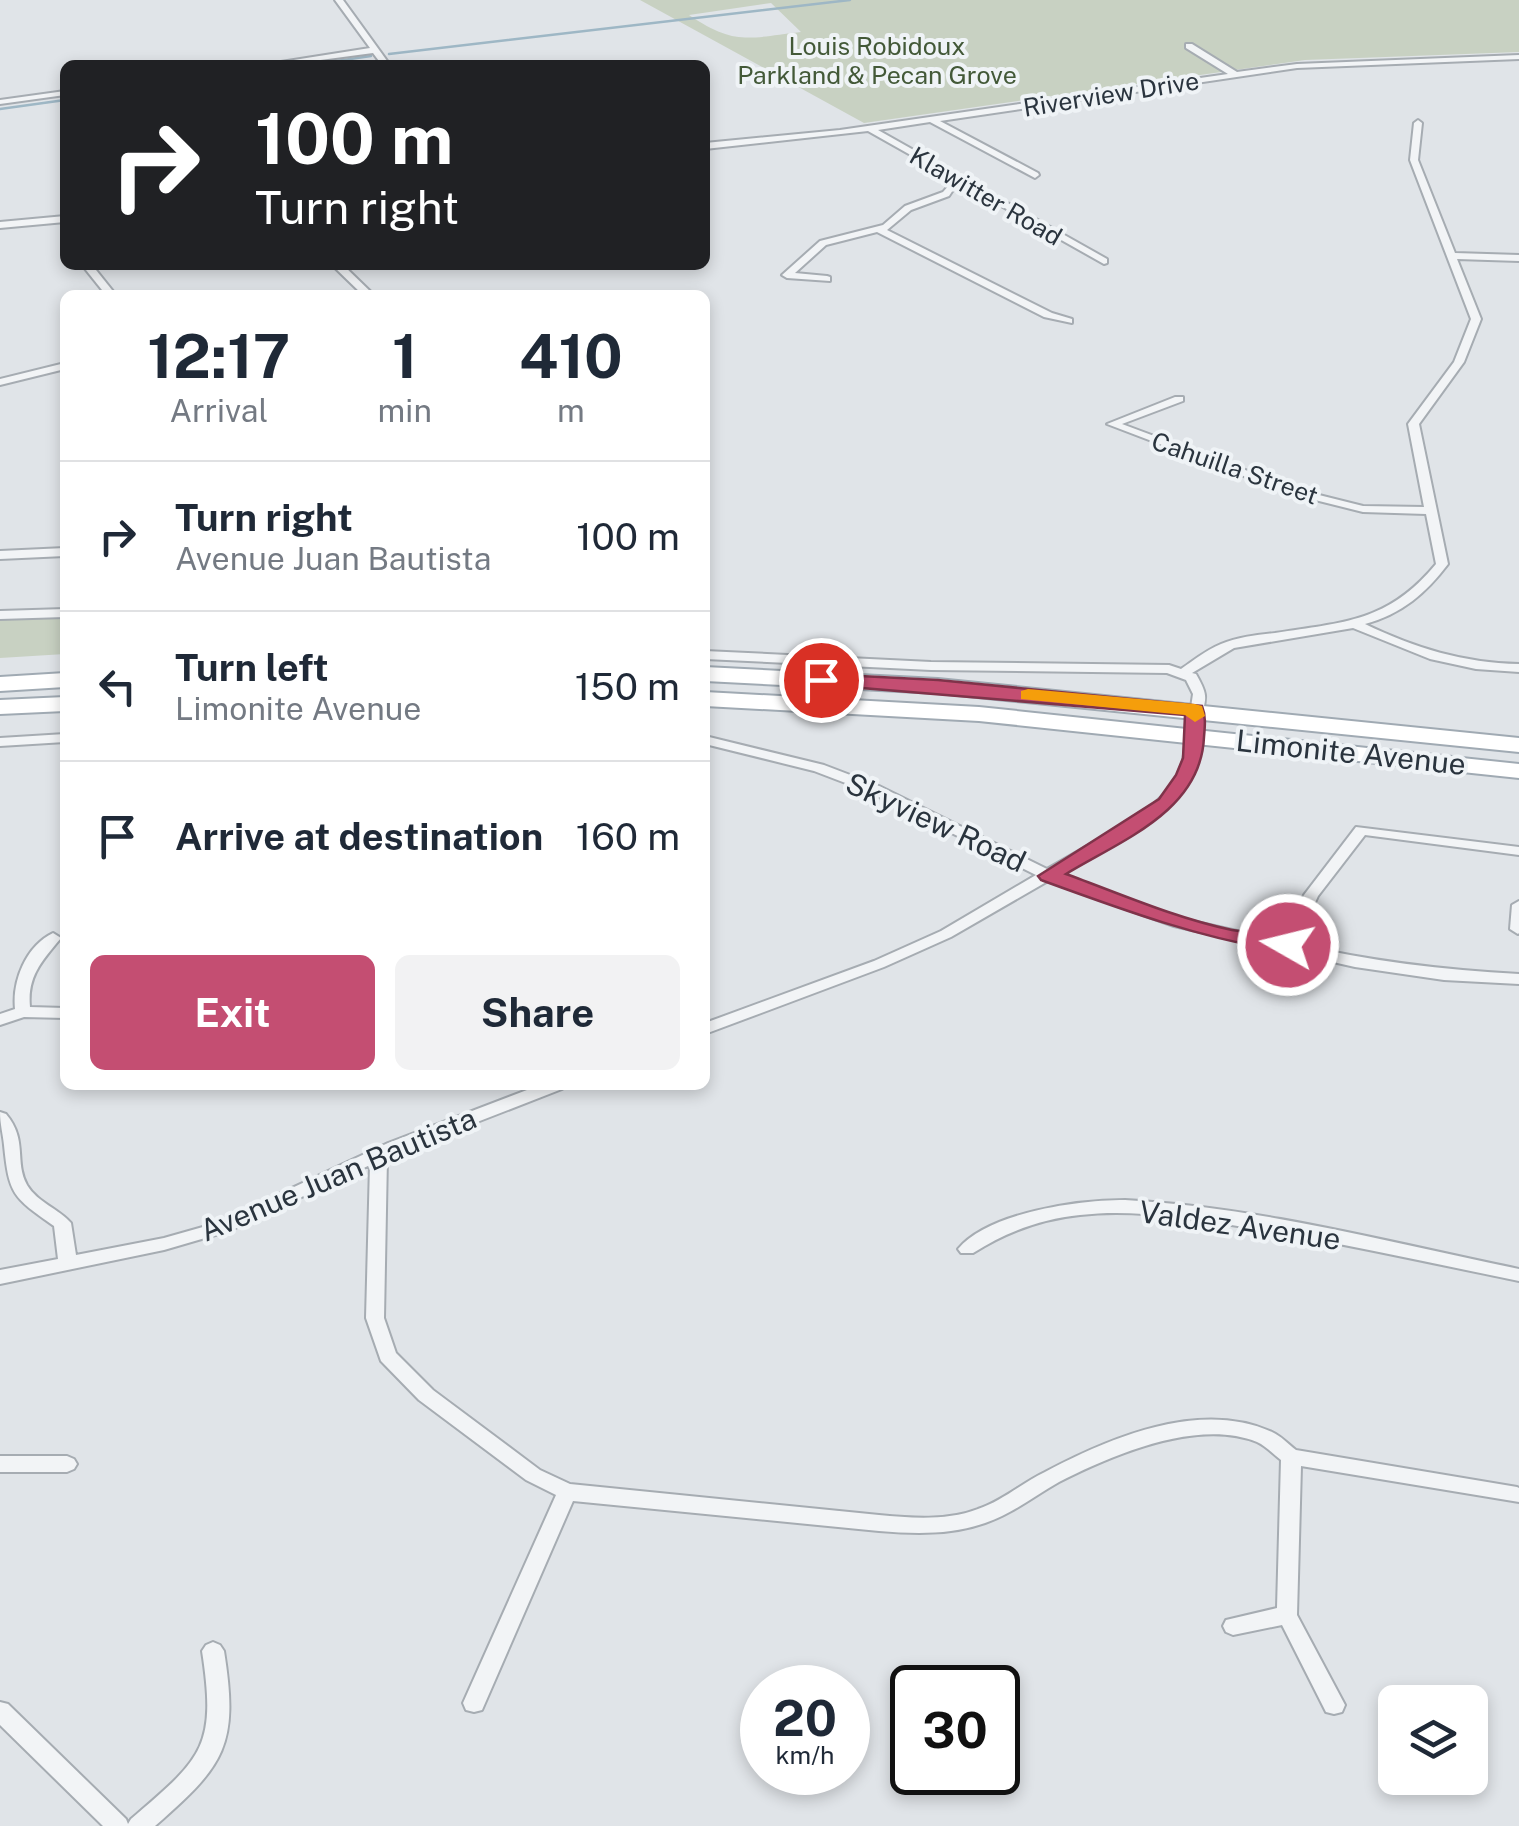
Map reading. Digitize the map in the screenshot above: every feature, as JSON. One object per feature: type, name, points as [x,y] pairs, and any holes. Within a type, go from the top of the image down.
[{"type":"main road","name":"Limonite Avenue","points":[[710,674],[938,686],[1519,746]]},
{"type":"main road","points":[[0,684],[60,680]]},
{"type":"main road","name":"Limonite Avenue","points":[[710,698],[979,714],[1519,771]]},
{"type":"main road","points":[[0,708],[60,704]]},
{"type":"street","points":[[339,0],[379,56]]},
{"type":"street","points":[[1190,46],[1236,74]]},
{"type":"street","points":[[329,60],[379,56]]},
{"type":"street","name":"Riverview Drive","points":[[710,145],[864,130],[1321,64],[1519,57]]},
{"type":"street","points":[[0,102],[60,94]]},
{"type":"street","points":[[932,120],[1035,175]]},
{"type":"street","points":[[1183,673],[1227,646],[1356,624],[1404,606],[1428,585],[1442,564],[1413,424],[1460,360],[1472,338],[1476,318],[1414,160],[1418,124]]},
{"type":"street","points":[[864,130],[950,187],[964,185]]},
{"type":"street","name":"Klawitter Road","points":[[864,130],[1104,261]]},
{"type":"street","points":[[828,280],[787,275],[823,243],[880,230],[908,208],[946,194],[950,187]]},
{"type":"street","points":[[0,225],[60,219]]},
{"type":"street","points":[[880,230],[1048,316],[1068,321]]},
{"type":"street","points":[[1451,256],[1519,258]]},
{"type":"street","points":[[90,270],[108,290]]},
{"type":"street","points":[[343,270],[364,290]]},
{"type":"street","points":[[0,382],[60,367]]},
{"type":"street","name":"Cahuilla Street","points":[[1179,399],[1112,424],[1295,492],[1363,509],[1431,512]]},
{"type":"street","points":[[0,556],[60,552]]},
{"type":"street","points":[[0,615],[60,612]]},
{"type":"street","points":[[1356,624],[1406,649],[1496,669],[1519,668]]},
{"type":"street","points":[[710,655],[931,666],[1169,669],[1197,683],[1200,694],[1187,775],[1166,804],[1049,876],[906,952],[710,1027]]},
{"type":"street","points":[[0,742],[60,738]]},
{"type":"street","name":"Skyview Road","points":[[710,741],[819,768],[917,808],[1049,876],[1180,923],[1356,962],[1444,975],[1519,979]]},
{"type":"street","points":[[1288,945],[1311,894],[1362,830],[1519,851]]},
{"type":"street","points":[[1518,929],[1519,904]]},
{"type":"street","points":[[23,1012],[20,981],[28,964],[52,938]]},
{"type":"street","points":[[0,1020],[23,1012],[60,1012]]},
{"type":"street","name":"Avenue Juan Bautista","points":[[0,1277],[164,1244],[223,1226],[379,1154],[543,1090]]},
{"type":"street","points":[[0,1118],[14,1143],[14,1176],[22,1192],[62,1223],[68,1263]]},
{"type":"street","points":[[379,1154],[376,1318],[388,1356],[426,1395],[533,1475],[567,1492],[699,1507],[934,1524],[968,1521],[994,1512],[1052,1477],[1112,1451],[1187,1428],[1223,1428],[1268,1436],[1291,1458],[1287,1615],[1334,1705]]},
{"type":"street","name":"Valdez Avenue","points":[[967,1249],[1018,1223],[1057,1213],[1098,1207],[1154,1208],[1266,1224],[1519,1275]]},
{"type":"street","points":[[1291,1458],[1518,1495]]},
{"type":"street","points":[[0,1464],[67,1464]]},
{"type":"street","points":[[474,1703],[567,1492]]},
{"type":"street","points":[[1233,1626],[1287,1615]]},
{"type":"street","points":[[139,1826],[177,1796],[214,1747],[222,1701],[213,1650]]},
{"type":"street","points":[[0,1711],[118,1826]]},
{"type":"green space","name":"Louis Robidoux Parkland & Pecan Grove","points":[[640,0],[1519,0],[1519,52],[1305,60],[864,123]],"holes":[[[771,3],[801,32],[731,36],[689,15]]]},
{"type":"green space","points":[[60,618],[60,654],[0,658],[0,620]]},
{"type":"waterway","points":[[389,54],[850,0]]},
{"type":"waterway","points":[[343,60],[371,56]]},
{"type":"waterway","points":[[0,109],[60,101]]},
{"type":"slow traffic","points":[[1028,695],[1195,710],[1195,716]]},
{"type":"route","points":[[821,680],[938,686],[1195,710],[1193,758],[1187,775],[1166,804],[1049,876],[1180,923],[1288,945]]}]
